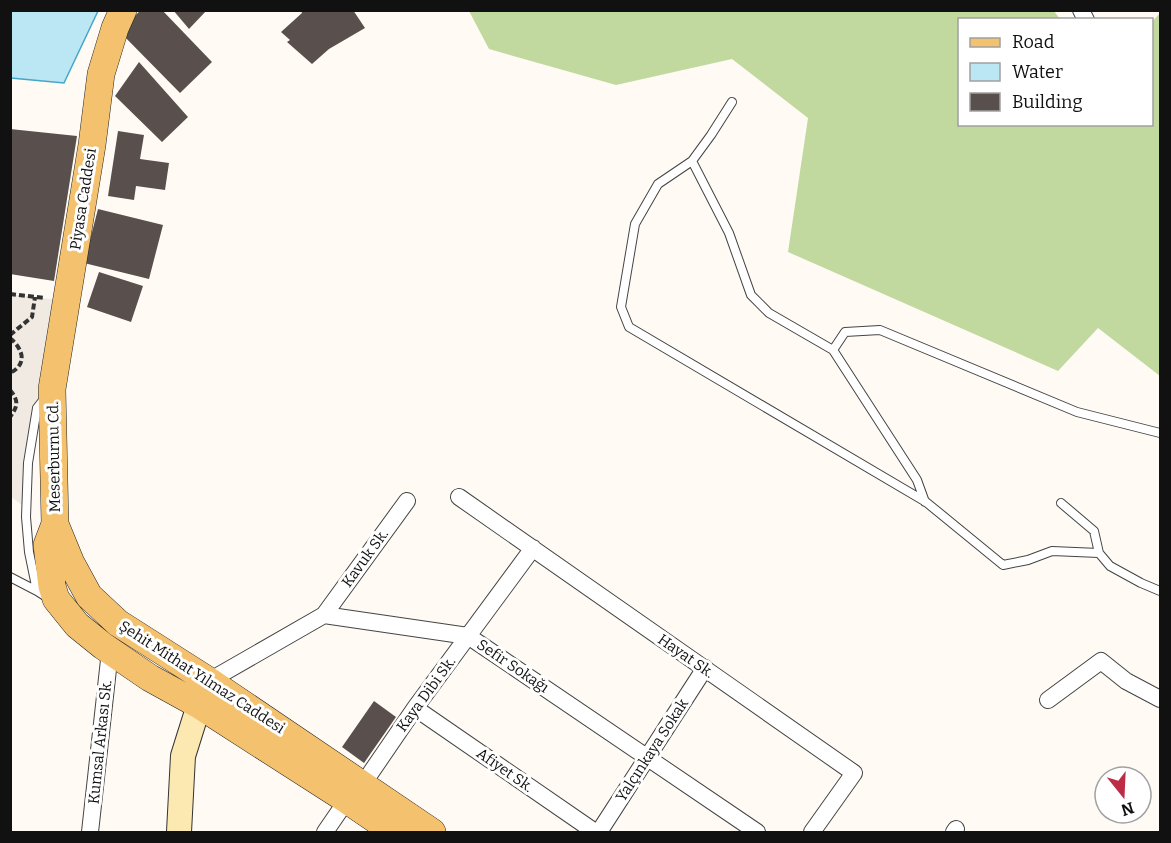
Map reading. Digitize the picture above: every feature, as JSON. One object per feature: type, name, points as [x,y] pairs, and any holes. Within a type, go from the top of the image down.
[{"type":"main road","name":"Piyasa Caddesi","points":[[52,390],[92,145],[101,74],[123,10]]},
{"type":"main road","name":"Meserburnu Cd.","points":[[52,390],[55,524]]},
{"type":"main road","name":"Şehit Mithat Yılmaz Caddesi","points":[[55,524],[46,545],[52,586],[46,595],[77,625],[150,678],[204,693]]},
{"type":"main road","name":"Şehit Mithat Yılmaz Caddesi","points":[[55,524],[89,596],[204,693],[355,792],[432,832]]},
{"type":"main road","points":[[179,832],[183,756],[204,693]]},
{"type":"main road","name":"Şehit Mithat Yılmaz Caddesi","points":[[355,792],[394,832]]},
{"type":"street","name":"Hayat Sk.","points":[[459,497],[854,773],[812,832]]},
{"type":"street","name":"Kavuk Sk.","points":[[324,615],[407,501]]},
{"type":"street","name":"Kaya Dibi Sk.","points":[[325,832],[533,548]]},
{"type":"street","name":"Sefir Sokağı","points":[[324,615],[468,636],[757,832]]},
{"type":"street","points":[[204,693],[324,615]]},
{"type":"street","name":"Kumsal Arkası Sk.","points":[[90,832],[110,651]]},
{"type":"street","points":[[1048,700],[1101,661],[1126,681],[1161,699]]},
{"type":"street","name":"Yalçınkaya Sokak","points":[[597,832],[705,668]]},
{"type":"street","name":"Afiyet Sk.","points":[[415,708],[597,832]]},
{"type":"lane","points":[[732,102],[692,161],[658,184],[635,224],[621,307],[629,327],[926,502],[1003,565],[1028,560],[1052,551],[1099,553]]},
{"type":"lane","points":[[692,161],[729,233],[751,295],[768,313],[833,351],[917,480],[926,502]]},
{"type":"lane","points":[[833,351],[845,332],[880,330],[1077,412],[1161,434]]},
{"type":"lane","points":[[46,595],[29,552],[26,517],[28,463],[37,408],[52,390]]},
{"type":"lane","points":[[1060,503],[1094,531],[1099,553],[1110,566],[1161,591]]},
{"type":"lane","points":[[10,577],[46,595]]},
{"type":"path","points":[[10,294],[67,298]]},
{"type":"path","points":[[10,373],[21,364],[22,354],[21,348],[10,337],[32,317],[35,297]]},
{"type":"path","points":[[10,390],[17,401],[16,410],[10,417]]},
{"type":"green space","points":[[469,11],[1054,11],[1059,18],[958,18],[958,126],[1153,126],[1153,21],[1160,13],[1160,376],[1098,328],[1058,371],[788,252],[808,118],[732,59],[616,85],[489,49]]},
{"type":"shaded area","points":[[11,294],[58,300],[37,408],[22,505],[11,497]]},
{"type":"water","points":[[10,11],[98,11],[64,83],[11,78]]},
{"type":"building","points":[[141,10],[162,10],[212,62],[180,93],[119,31]]},
{"type":"building","points":[[173,10],[207,10],[189,29]]},
{"type":"building","points":[[301,10],[353,10],[365,28],[329,49],[312,64],[287,42],[290,40],[281,32],[302,13]]},
{"type":"building","points":[[139,62],[188,117],[162,142],[115,96]]},
{"type":"building","points":[[10,129],[77,136],[54,281],[10,274]]},
{"type":"building","points":[[118,131],[144,135],[140,159],[169,163],[165,190],[136,186],[134,200],[108,196]]},
{"type":"building","points":[[98,209],[163,225],[149,279],[84,263]]},
{"type":"building","points":[[99,272],[143,286],[131,322],[87,307]]},
{"type":"building","points":[[374,701],[396,717],[364,763],[342,747]]}]
